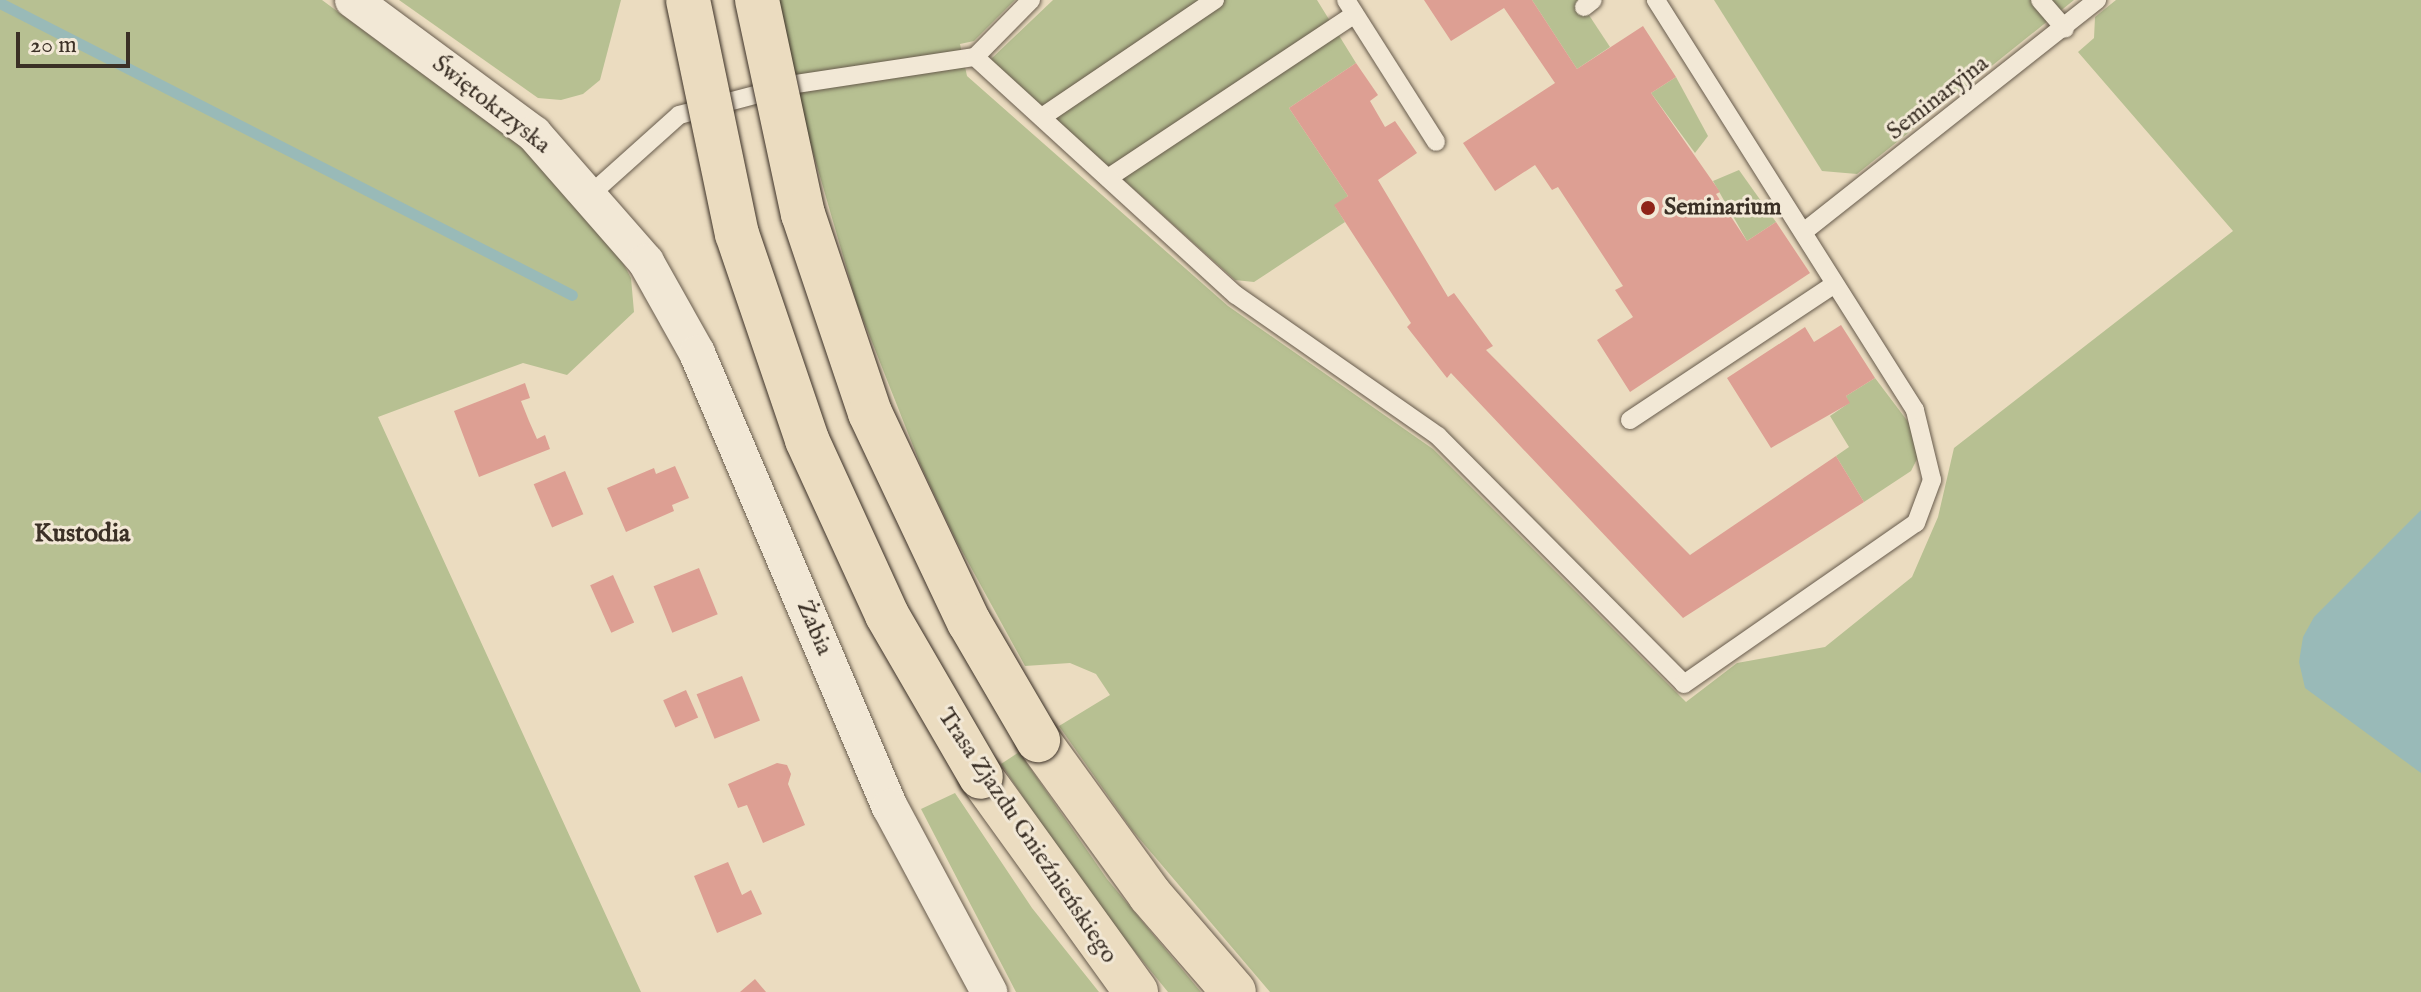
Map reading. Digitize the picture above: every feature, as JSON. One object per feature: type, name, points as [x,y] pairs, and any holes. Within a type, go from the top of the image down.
[{"type":"main road","name":"Trasa Zjazdu Gnieźnieńskiego","points":[[688,0],[737,234],[807,440],[887,615],[981,777],[1136,992]]},
{"type":"main road","points":[[757,0],[803,214],[865,400],[928,542],[1038,740],[1134,873],[1234,992]]},
{"type":"street","name":"Świętokrzyska","points":[[353,0],[534,134],[591,194],[646,262]]},
{"type":"street","name":"Żabia","points":[[646,262],[697,353],[890,807],[989,992]]},
{"type":"lane","points":[[591,194],[679,115],[796,84],[975,57],[1031,0]]},
{"type":"lane","points":[[1042,117],[1215,0]]},
{"type":"lane","points":[[975,57],[1236,295],[1438,436],[1684,684],[1916,523],[1932,480],[1915,410],[1833,285],[1806,230],[1656,0]]},
{"type":"lane","points":[[2040,0],[2065,29]]},
{"type":"lane","name":"Seminaryjna","points":[[1806,230],[2065,29],[2097,0]]},
{"type":"lane","points":[[1108,178],[1350,7],[1436,142]]},
{"type":"lane","points":[[1630,420],[1833,285]]},
{"type":"green space","points":[[0,0],[322,0],[536,158],[614,246],[631,278],[634,312],[567,375],[523,363],[378,417],[641,992],[0,992]]},
{"type":"green space","points":[[399,0],[621,0],[600,80],[583,94],[561,100],[538,98]]},
{"type":"green space","points":[[779,0],[1015,0],[974,41],[960,44],[967,76],[1228,306],[1433,449],[1686,702],[1737,663],[1825,647],[1912,577],[1938,517],[1954,448],[2233,231],[2078,52],[2094,38],[2095,17],[2116,0],[2421,0],[2421,992],[1270,992],[1132,830],[1059,726],[1110,695],[1096,674],[1070,663],[1025,666],[957,542],[921,466],[857,304],[801,111]]},
{"type":"green space","points":[[1053,0],[1317,0],[1356,63],[1289,108],[1348,196],[1335,206],[1345,222],[1254,282],[1235,280],[990,60]]},
{"type":"green space","points":[[1532,0],[1579,0],[1610,47],[1577,69]]},
{"type":"green space","points":[[1714,0],[2074,0],[1857,174],[1822,171]]},
{"type":"green space","points":[[1676,77],[1708,136],[1695,153],[1651,93]]},
{"type":"green space","points":[[1739,170],[1776,222],[1747,241],[1713,181]]},
{"type":"green space","points":[[1875,378],[1912,427],[1918,457],[1911,471],[1864,502],[1836,456],[1849,447],[1830,416],[1849,403],[1846,396]]},
{"type":"green space","points":[[1019,752],[1107,879],[1201,992],[1168,992],[1087,893],[1001,764]]},
{"type":"green space","points":[[955,793],[1032,908],[1099,992],[1016,992],[921,809]]},
{"type":"water","points":[[2421,510],[2421,773],[2305,688],[2299,662],[2303,637],[2314,617]]},
{"type":"building","name":"Seminarium","points":[[1424,0],[1532,0],[1577,69],[1643,26],[1676,77],[1651,93],[1720,192],[1716,194],[1747,241],[1776,222],[1810,273],[1630,392],[1597,340],[1633,317],[1615,290],[1623,286],[1558,187],[1552,190],[1535,165],[1495,191],[1463,143],[1555,83],[1504,8],[1451,41]]},
{"type":"building","points":[[1356,63],[1378,95],[1370,101],[1385,127],[1395,121],[1417,153],[1378,180],[1448,297],[1454,293],[1493,346],[1486,350],[1690,555],[1836,456],[1864,502],[1683,618],[1451,373],[1447,378],[1407,327],[1411,323],[1334,205],[1348,196],[1289,108]]},
{"type":"building","points":[[1841,325],[1875,378],[1846,396],[1850,403],[1771,448],[1727,378],[1805,327],[1814,342]]},
{"type":"building","points":[[525,383],[530,398],[521,401],[537,439],[545,435],[550,449],[479,477],[454,411]]},
{"type":"building","points":[[675,466],[689,498],[672,505],[674,511],[626,532],[607,488],[654,468],[656,474]]},
{"type":"building","points":[[565,471],[583,514],[552,528],[534,484]]},
{"type":"building","points":[[699,568],[718,614],[672,633],[654,586]]},
{"type":"building","points":[[613,575],[634,623],[611,633],[590,585]]},
{"type":"building","points":[[742,676],[760,721],[715,739],[697,694]]},
{"type":"building","points":[[686,690],[698,717],[675,728],[663,700]]},
{"type":"building","points":[[777,763],[787,765],[791,774],[788,784],[805,825],[763,843],[747,805],[738,808],[728,784]]},
{"type":"building","points":[[728,862],[742,895],[751,890],[762,914],[717,933],[694,876]]},
{"type":"building","points":[[755,979],[766,992],[740,992]]},
{"type":"waterway","points":[[0,3],[572,295]]},
{"type":"place","name":"Seminarium","points":[[1648,208]]},
{"type":"district","name":"Kustodia","points":[[82,534]]}]
